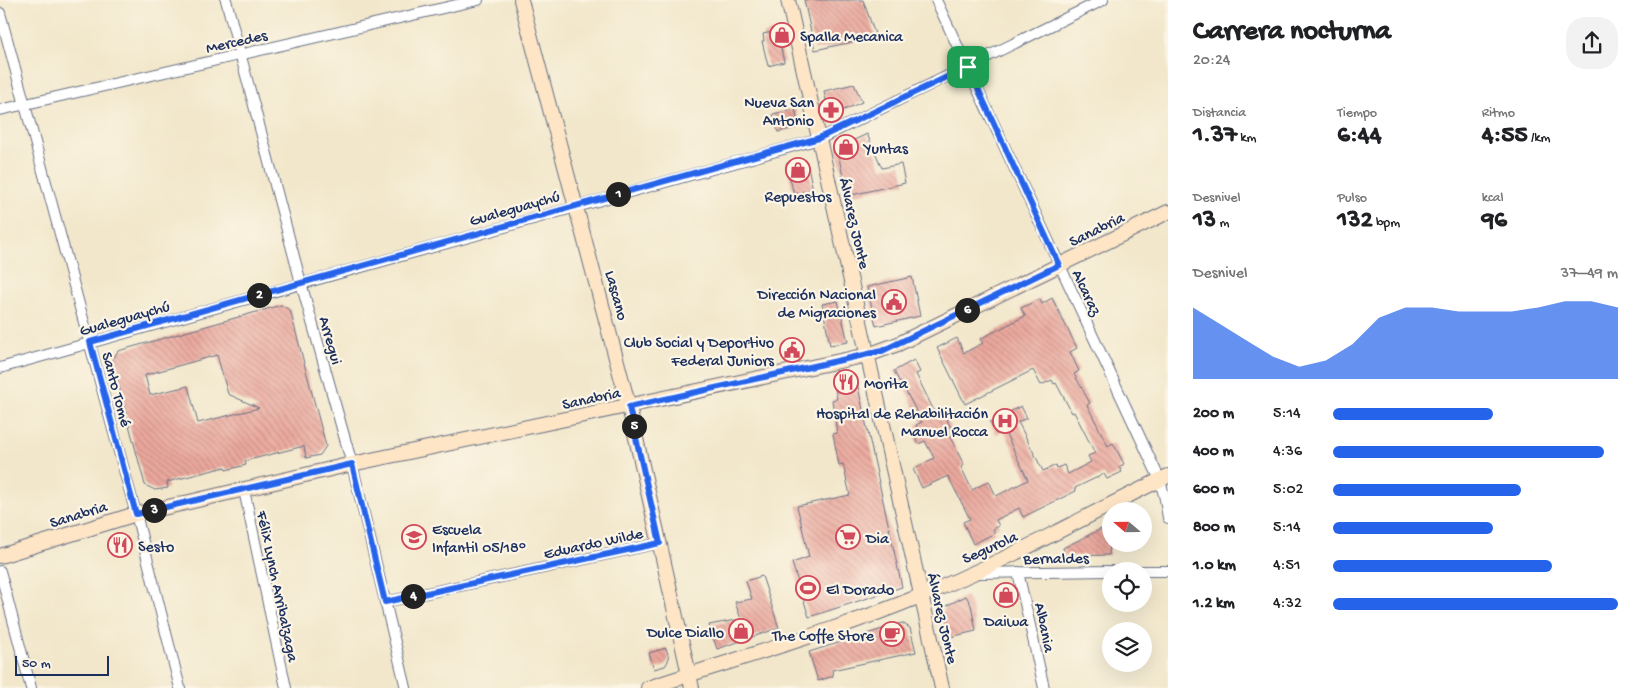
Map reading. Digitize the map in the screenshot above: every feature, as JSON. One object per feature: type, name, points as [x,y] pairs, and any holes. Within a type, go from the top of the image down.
[{"type":"street","name":"Arregui","points":[[226,0],[301,283],[352,464],[406,688]]},
{"type":"street","name":"Mercedes","points":[[0,110],[478,0]]},
{"type":"street","name":"Lascano","points":[[521,0],[629,407],[690,681]]},
{"type":"street","name":"Álvarez Jonte","points":[[788,0],[942,688]]},
{"type":"street","name":"Alcaraz","points":[[936,0],[1059,265],[1164,478],[1168,518]]},
{"type":"street","name":"Gualeguaychú","points":[[0,368],[819,138],[1103,0]]},
{"type":"street","name":"Santo Tomé","points":[[0,12],[136,514],[180,688]]},
{"type":"street","name":"Sanabria","points":[[0,556],[136,514],[352,464],[868,355],[898,344],[1168,212]]},
{"type":"street","name":"Segurola","points":[[648,688],[690,681],[921,596],[1043,540],[1164,478]]},
{"type":"street","name":"Félix Lynch Arribalzaga","points":[[244,490],[286,688]]},
{"type":"street","name":"Eduardo Wilde","points":[[385,602],[660,543]]},
{"type":"street","points":[[0,571],[31,688]]},
{"type":"street","name":"Bernaldes","points":[[971,573],[1102,571]]},
{"type":"street","points":[[1152,571],[1168,571]]},
{"type":"street","name":"Albania","points":[[1018,572],[1044,688]]},
{"type":"building","points":[[804,0],[863,0],[876,37],[815,50]]},
{"type":"building","points":[[777,31],[784,62],[768,66],[762,41],[764,41],[763,34]]},
{"type":"building","points":[[854,84],[862,102],[837,113],[828,110],[824,91]]},
{"type":"building","points":[[795,109],[799,127],[778,132],[773,114]]},
{"type":"building","points":[[867,134],[882,168],[901,164],[905,183],[847,196],[837,148]]},
{"type":"building","points":[[798,161],[808,166],[813,190],[794,194],[786,164]]},
{"type":"building","name":"Dirección Nacional de Migraciones","points":[[912,277],[920,316],[876,326],[867,287]]},
{"type":"building","points":[[1052,298],[1077,348],[1070,352],[1079,371],[1074,374],[1090,403],[1087,405],[1108,446],[1113,443],[1124,464],[1119,467],[1122,472],[1107,479],[1104,474],[1075,488],[1076,491],[1023,517],[1019,508],[996,520],[999,526],[993,529],[995,533],[973,544],[963,522],[970,519],[948,476],[922,488],[913,469],[934,458],[925,441],[918,444],[913,434],[919,431],[916,425],[922,422],[894,371],[914,360],[920,372],[916,374],[936,415],[943,412],[954,434],[950,437],[964,465],[961,467],[972,490],[989,481],[996,496],[1028,480],[1004,430],[996,434],[990,422],[1021,406],[1027,418],[1018,422],[1043,471],[1056,465],[1057,468],[1064,465],[1068,474],[1091,462],[1088,456],[1095,453],[1074,412],[1072,413],[1056,383],[1054,384],[1052,380],[1041,385],[1033,370],[965,404],[937,348],[957,338],[964,353],[983,343],[980,339],[1025,316],[1021,308],[1040,299],[1042,304]]},
{"type":"building","points":[[838,301],[848,342],[830,345],[822,304]]},
{"type":"building","points":[[281,305],[290,310],[326,446],[320,455],[306,458],[304,446],[245,461],[246,465],[226,470],[225,467],[167,482],[168,488],[155,490],[145,485],[112,361],[118,351]],"holes":[[[217,355],[228,394],[259,408],[198,423],[188,386],[150,395],[145,375]]]},
{"type":"building","points":[[851,374],[856,378],[902,587],[809,617],[792,563],[809,557],[797,506],[850,495],[843,464],[839,465],[833,434],[837,433],[832,400],[837,399],[833,378]]},
{"type":"building","points":[[1101,529],[1102,552],[1109,552],[1109,555],[1065,556],[1063,548]]},
{"type":"building","points":[[762,576],[779,628],[717,649],[709,625],[741,619],[735,602],[752,599],[746,581]]},
{"type":"building","points":[[966,596],[971,605],[976,631],[946,638],[941,615],[946,606]]},
{"type":"building","points":[[902,623],[910,628],[916,652],[832,670],[833,676],[818,681],[809,652]]},
{"type":"building","points":[[666,648],[669,658],[667,663],[665,666],[654,669],[649,653]]},
{"type":"place","name":"Spalla Mecanica","points":[[782,35]]},
{"type":"place","name":"Nueva San Antonio","points":[[831,110]]},
{"type":"place","name":"Yuntas","points":[[846,147]]},
{"type":"place","name":"Repuestos","points":[[798,170]]},
{"type":"place","name":"Dirección Nacional de Migraciones","points":[[894,302]]},
{"type":"place","name":"Club Social y Deportivo Federal Juniors","points":[[792,350]]},
{"type":"place","name":"Morita","points":[[846,382]]},
{"type":"place","name":"Hospital de Rehabilitación Manuel Rocca","points":[[1005,421]]},
{"type":"place","name":"Escuela Infantil 05/18°","points":[[414,537]]},
{"type":"place","name":"Dia","points":[[848,537]]},
{"type":"place","name":"Sesto","points":[[120,545]]},
{"type":"place","name":"El Dorado","points":[[808,588]]},
{"type":"place","name":"Daiwa","points":[[1006,595]]},
{"type":"place","name":"Dulce Diallo","points":[[741,631]]},
{"type":"place","name":"The Coffe Store","points":[[892,634]]},
{"type":"route","points":[[968,67],[1059,265],[882,351],[629,407],[660,543],[385,602],[352,464],[136,514],[90,342],[819,138],[968,67]]}]
